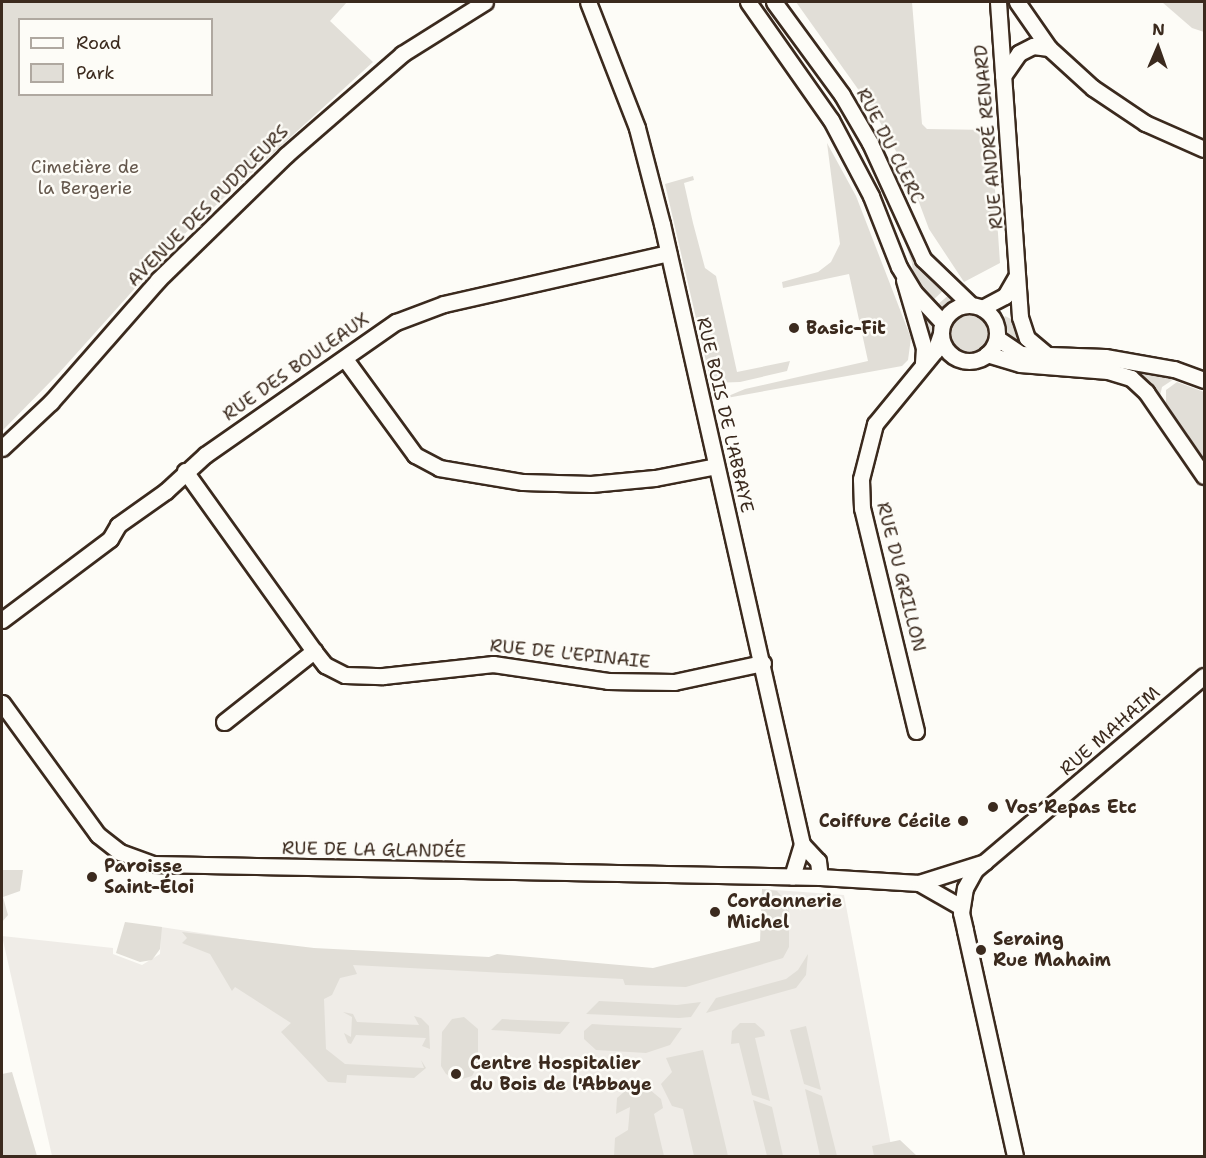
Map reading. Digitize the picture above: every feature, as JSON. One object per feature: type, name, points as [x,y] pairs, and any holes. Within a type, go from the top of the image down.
[{"type":"street","name":"AVENUE DES PUDDLEURS","points":[[2,448],[51,402],[201,236],[374,77],[422,39],[485,2]]},
{"type":"street","name":"RUE BOIS DE L'ABBAYE","points":[[588,2],[637,128],[668,253],[763,663],[802,844],[792,877]]},
{"type":"street","points":[[738,2],[755,21],[768,27]]},
{"type":"street","points":[[748,2],[768,27],[853,158],[904,274],[914,292],[942,328],[946,348],[957,358],[973,360],[987,354],[1020,364],[1089,363],[1174,369],[1204,380]]},
{"type":"street","name":"RUE DU CLERC","points":[[774,2],[842,95],[870,143],[923,259],[977,307]]},
{"type":"street","name":"RUE ANDRÉ RENARD","points":[[998,2],[1022,329],[1034,346],[1047,355]]},
{"type":"street","points":[[1017,2],[1049,48],[1126,113],[1204,149]]},
{"type":"street","points":[[1003,76],[1019,53],[1033,46],[1049,48]]},
{"type":"street","name":"RUE DES BOULEAUX","points":[[2,620],[110,539],[118,525],[166,490],[185,471],[396,322],[427,309],[668,253]]},
{"type":"street","points":[[942,328],[955,309],[977,307],[1005,296],[1019,269]]},
{"type":"street","points":[[904,274],[905,295],[924,348],[919,370]]},
{"type":"street","name":"RUE ANDRÉ RENARD","points":[[997,332],[1018,291]]},
{"type":"street","points":[[977,307],[997,332],[1021,354],[1047,355],[1089,363],[1121,374],[1138,383],[1204,476]]},
{"type":"street","name":"RUE DU GRILLON","points":[[916,731],[861,494],[863,465],[875,424],[935,351],[942,328]]},
{"type":"street","points":[[987,354],[997,332]]},
{"type":"street","name":"RUE DU GRILLON","points":[[919,370],[957,358]]},
{"type":"street","points":[[345,359],[415,455],[439,468],[513,481],[591,484],[655,478],[716,465]]},
{"type":"street","name":"RUE DE L'EPINAIE","points":[[185,471],[314,651],[333,670],[358,677],[409,675],[477,664],[608,681],[674,682],[763,663]]},
{"type":"street","points":[[224,722],[314,651]]},
{"type":"street","name":"RUE MAHAIM","points":[[1015,1156],[961,907],[969,878],[1204,676]]},
{"type":"street","name":"RUE DE LA GLANDÉE","points":[[2,703],[98,835],[120,852],[150,863],[820,877]]},
{"type":"street","name":"RUE BOIS DE L'ABBAYE","points":[[802,844],[818,861],[820,877]]},
{"type":"street","name":"RUE MAHAIM","points":[[820,877],[919,883],[985,862]]},
{"type":"street","name":"RUE MAHAIM","points":[[919,883],[961,907]]},
{"type":"shaded area","name":"Centre Hospitalier du Bois de l'Abbaye","points":[[762,889],[844,895],[893,1156],[52,1156],[2,936],[113,948],[113,954],[142,965],[160,954],[161,927],[313,950],[654,969],[761,942]]},
{"type":"green space","name":"Cimetière de la Bergerie","points":[[2,2],[347,2],[330,21],[373,62],[180,238],[59,373],[3,430]]},
{"type":"green space","points":[[796,2],[912,2],[922,124],[927,129],[991,130],[1000,263],[964,282],[929,229],[908,173],[875,113]]},
{"type":"green space","points":[[1162,2],[1204,2],[1204,32],[1192,28]]},
{"type":"green space","points":[[827,143],[856,196],[911,338],[908,360],[902,366],[721,399],[745,389],[868,361],[849,274],[783,288],[782,282],[818,272],[831,262],[840,244]]},
{"type":"green space","points":[[693,176],[694,180],[684,183],[705,268],[716,276],[737,372],[790,361],[787,371],[740,382],[711,383],[665,184]]},
{"type":"green space","points":[[901,231],[915,262],[945,289],[932,301],[914,283],[912,263]]},
{"type":"green space","points":[[950,294],[957,302],[941,314],[937,305]]},
{"type":"green space","points":[[930,311],[935,333],[928,350],[921,319]]},
{"type":"green space","points":[[968,312],[976,313],[983,318],[988,325],[988,341],[983,348],[976,353],[968,354],[960,353],[953,348],[948,341],[947,333],[948,325],[953,318],[960,313]]},
{"type":"green space","points":[[1005,316],[1015,321],[1031,349],[1023,350],[1002,335]]},
{"type":"green space","points":[[1070,359],[1177,377],[1162,387],[1159,401],[1150,391]]},
{"type":"green space","points":[[1177,382],[1204,392],[1204,458],[1166,404],[1166,390]]},
{"type":"green space","points":[[2,870],[23,870],[20,891],[3,897],[8,915],[2,922]]},
{"type":"green space","points":[[762,889],[777,891],[789,904],[789,947],[783,958],[686,987],[625,985],[623,979],[353,965],[357,974],[340,978],[332,995],[324,999],[326,1049],[345,1064],[424,1068],[421,1060],[426,1068],[414,1078],[347,1075],[346,1083],[328,1082],[281,1032],[291,1023],[235,987],[232,991],[210,954],[182,943],[187,938],[182,932],[314,948],[489,957],[497,954],[653,968],[760,941]]},
{"type":"green space","points":[[125,922],[162,927],[160,949],[152,960],[140,962],[116,953]]},
{"type":"green space","points":[[808,954],[806,975],[796,988],[706,1013],[716,998],[786,979],[798,970]]},
{"type":"green space","points":[[599,1001],[677,1005],[701,1002],[691,1017],[586,1014]]},
{"type":"green space","points":[[343,1012],[353,1014],[357,1022],[419,1025],[414,1016],[421,1018],[429,1026],[430,1049],[422,1046],[426,1038],[356,1035],[351,1044],[348,1043],[344,1033],[351,1037],[352,1017]]},
{"type":"green space","points":[[464,1017],[478,1029],[478,1065],[472,1076],[459,1080],[446,1074],[441,1066],[442,1032],[452,1019]]},
{"type":"green space","points":[[502,1019],[570,1022],[560,1034],[491,1030]]},
{"type":"green space","points":[[740,1023],[755,1023],[764,1031],[765,1036],[755,1038],[770,1101],[752,1095],[739,1043],[731,1044],[732,1031]]},
{"type":"green space","points":[[592,1024],[682,1028],[670,1045],[646,1053],[596,1050],[584,1039],[584,1031]]},
{"type":"green space","points":[[806,1026],[821,1090],[804,1084],[790,1030]]},
{"type":"green space","points":[[703,1050],[728,1156],[694,1156],[683,1109],[672,1106],[661,1084],[672,1072],[666,1058]]},
{"type":"green space","points":[[12,1072],[37,1156],[2,1156],[2,1074]]},
{"type":"green space","points":[[631,1086],[649,1089],[661,1099],[663,1108],[654,1114],[664,1156],[614,1156],[615,1138],[628,1130],[630,1107],[616,1114],[617,1098]]},
{"type":"green space","points":[[805,1089],[822,1096],[837,1156],[820,1156]]},
{"type":"green space","points":[[753,1100],[772,1107],[783,1156],[767,1156]]},
{"type":"green space","points":[[900,1140],[917,1156],[874,1156],[872,1146]]},
{"type":"place","name":"Basic-Fit","points":[[794,328]]},
{"type":"place","name":"Vos Repas Etc","points":[[993,807]]},
{"type":"place","name":"Coiffure Cécile","points":[[963,821]]},
{"type":"place","name":"Paroisse Saint-Éloi","points":[[92,877]]},
{"type":"place","name":"Cordonnerie Michel","points":[[715,912]]},
{"type":"place","name":"Seraing Rue Mahaim","points":[[981,950]]},
{"type":"place","name":"Centre Hospitalier du Bois de l'Abbaye","points":[[456,1074]]}]
